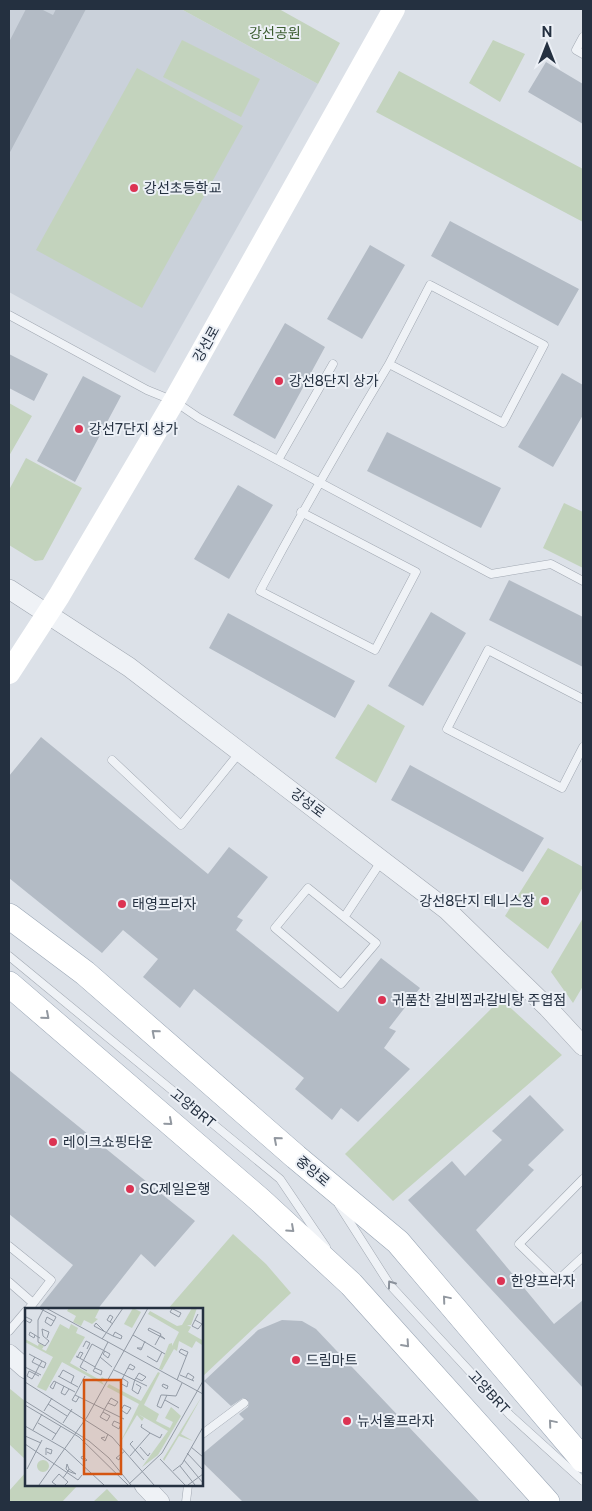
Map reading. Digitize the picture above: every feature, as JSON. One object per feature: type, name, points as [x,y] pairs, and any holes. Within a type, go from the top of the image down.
[{"type":"main road","name":"강선로","points":[[9,673],[48,613],[174,401],[394,9]]},
{"type":"main road","name":"중앙로","points":[[9,916],[85,973],[398,1242],[583,1460]]},
{"type":"main road","points":[[9,984],[260,1200],[352,1284],[546,1502]]},
{"type":"street","name":"강성로","points":[[9,589],[129,667],[447,910],[548,1008],[583,1046]]},
{"type":"street","points":[[9,1354],[25,1368]]},
{"type":"street","points":[[145,1486],[160,1502]]},
{"type":"lane","points":[[583,37],[576,50],[583,54]]},
{"type":"lane","points":[[301,512],[416,572],[374,650],[260,591],[301,512],[388,364],[430,285],[544,345],[503,423],[388,364]]},
{"type":"lane","points":[[9,316],[147,390],[174,401],[199,418],[491,574],[551,564],[583,581]]},
{"type":"lane","points":[[278,460],[333,364]]},
{"type":"lane","points":[[583,699],[488,650],[447,728],[562,788],[583,747]]},
{"type":"lane","points":[[112,760],[181,825],[240,752]]},
{"type":"lane","points":[[345,916],[382,860]]},
{"type":"lane","points":[[308,888],[345,916],[376,943],[341,984],[275,928],[308,888]]},
{"type":"lane","name":"고양BRT","points":[[9,956],[280,1179],[352,1284]]},
{"type":"lane","name":"고양BRT","points":[[316,1173],[376,1261],[390,1285],[510,1415],[583,1481]]},
{"type":"lane","points":[[583,1179],[519,1244],[557,1281],[583,1257]]},
{"type":"lane","points":[[9,1246],[52,1280],[30,1308]]},
{"type":"lane","points":[[9,1282],[34,1303]]},
{"type":"lane","points":[[9,1331],[25,1313]]},
{"type":"lane","points":[[202,1434],[244,1403]]},
{"type":"lane","points":[[186,1502],[188,1486]]},
{"type":"shaded area","name":"강선초등학교","points":[[9,9],[181,9],[318,84],[155,373],[9,292]]},
{"type":"green space","name":"강선공원","points":[[181,9],[279,9],[340,43],[318,84]]},
{"type":"green space","points":[[182,40],[260,79],[241,117],[163,77]]},
{"type":"green space","points":[[493,40],[525,54],[500,102],[469,83]]},
{"type":"green space","points":[[137,68],[243,126],[142,308],[36,250]]},
{"type":"green space","points":[[399,71],[583,169],[583,222],[376,112]]},
{"type":"green space","points":[[9,403],[32,416],[9,456]]},
{"type":"green space","points":[[26,458],[82,488],[43,560],[35,561],[9,545],[9,490]]},
{"type":"green space","points":[[564,503],[583,512],[583,568],[543,548]]},
{"type":"green space","points":[[368,704],[405,726],[376,783],[335,758]]},
{"type":"green space","name":"강선8단지 테니스장","points":[[548,848],[583,867],[583,887],[548,949],[505,916]]},
{"type":"green space","points":[[583,918],[583,986],[573,1003],[551,972]]},
{"type":"green space","points":[[501,999],[562,1055],[393,1201],[345,1154]]},
{"type":"green space","points":[[233,1234],[266,1264],[291,1293],[202,1377],[202,1308],[169,1308]]},
{"type":"green space","points":[[9,1388],[25,1401],[25,1459],[9,1444]]},
{"type":"green space","points":[[25,1473],[25,1486],[77,1486],[62,1502],[9,1502],[9,1491]]},
{"type":"green space","points":[[107,1489],[119,1502],[93,1502]]},
{"type":"building","points":[[26,9],[41,9],[53,15],[56,9],[86,9],[9,154],[9,42]]},
{"type":"building","points":[[546,62],[583,84],[583,124],[528,92]]},
{"type":"building","points":[[450,221],[579,289],[558,326],[431,256]]},
{"type":"building","points":[[370,245],[405,265],[362,339],[327,319]]},
{"type":"building","name":"강선8단지 상가","points":[[285,323],[325,347],[275,439],[233,415]]},
{"type":"building","points":[[9,354],[48,374],[34,401],[9,388]]},
{"type":"building","points":[[562,373],[583,385],[583,415],[553,467],[518,447]]},
{"type":"building","name":"강선7단지 상가","points":[[83,376],[121,396],[75,482],[37,461]]},
{"type":"building","points":[[387,432],[501,488],[481,528],[367,471]]},
{"type":"building","points":[[238,485],[273,505],[229,579],[194,559]]},
{"type":"building","points":[[509,580],[583,617],[583,667],[489,620]]},
{"type":"building","points":[[431,612],[466,633],[423,706],[388,686]]},
{"type":"building","points":[[228,613],[355,681],[335,718],[209,648]]},
{"type":"building","name":"태영프라자","points":[[41,737],[208,874],[229,847],[268,877],[237,917],[243,920],[236,930],[338,1012],[381,958],[420,988],[389,1028],[396,1031],[384,1048],[410,1069],[358,1122],[341,1108],[332,1120],[295,1089],[304,1078],[194,989],[180,1008],[143,977],[158,959],[123,930],[102,953],[9,878],[9,776]]},
{"type":"building","points":[[410,765],[544,838],[523,872],[391,800]]},
{"type":"building","name":"레이크쇼핑타운","points":[[9,1070],[195,1221],[155,1267],[141,1254],[99,1308],[39,1308],[73,1265],[9,1214]]},
{"type":"building","points":[[530,1095],[564,1130],[528,1165],[534,1170],[476,1230],[554,1324],[583,1300],[583,1388],[408,1200],[452,1161],[465,1176],[502,1140],[492,1131]]},
{"type":"building","name":"뉴서울프라자","points":[[282,1320],[302,1321],[316,1329],[480,1502],[243,1502],[202,1462],[202,1454],[244,1419],[239,1414],[248,1407],[249,1402],[243,1398],[231,1406],[204,1381],[258,1330]]},
{"type":"place","name":"강선초등학교","points":[[134,188]]},
{"type":"place","name":"강선8단지 상가","points":[[279,381]]},
{"type":"place","name":"강선7단지 상가","points":[[79,429]]},
{"type":"place","name":"강선8단지 테니스장","points":[[545,901]]},
{"type":"place","name":"태영프라자","points":[[122,904]]},
{"type":"place","name":"귀품찬 갈비찜과갈비탕 주엽점","points":[[382,1000]]},
{"type":"place","name":"레이크쇼핑타운","points":[[53,1142]]},
{"type":"place","name":"SC제일은행","points":[[130,1189]]},
{"type":"place","name":"한양프라자","points":[[501,1281]]},
{"type":"place","name":"드림마트","points":[[296,1360]]},
{"type":"place","name":"뉴서울프라자","points":[[347,1421]]}]
